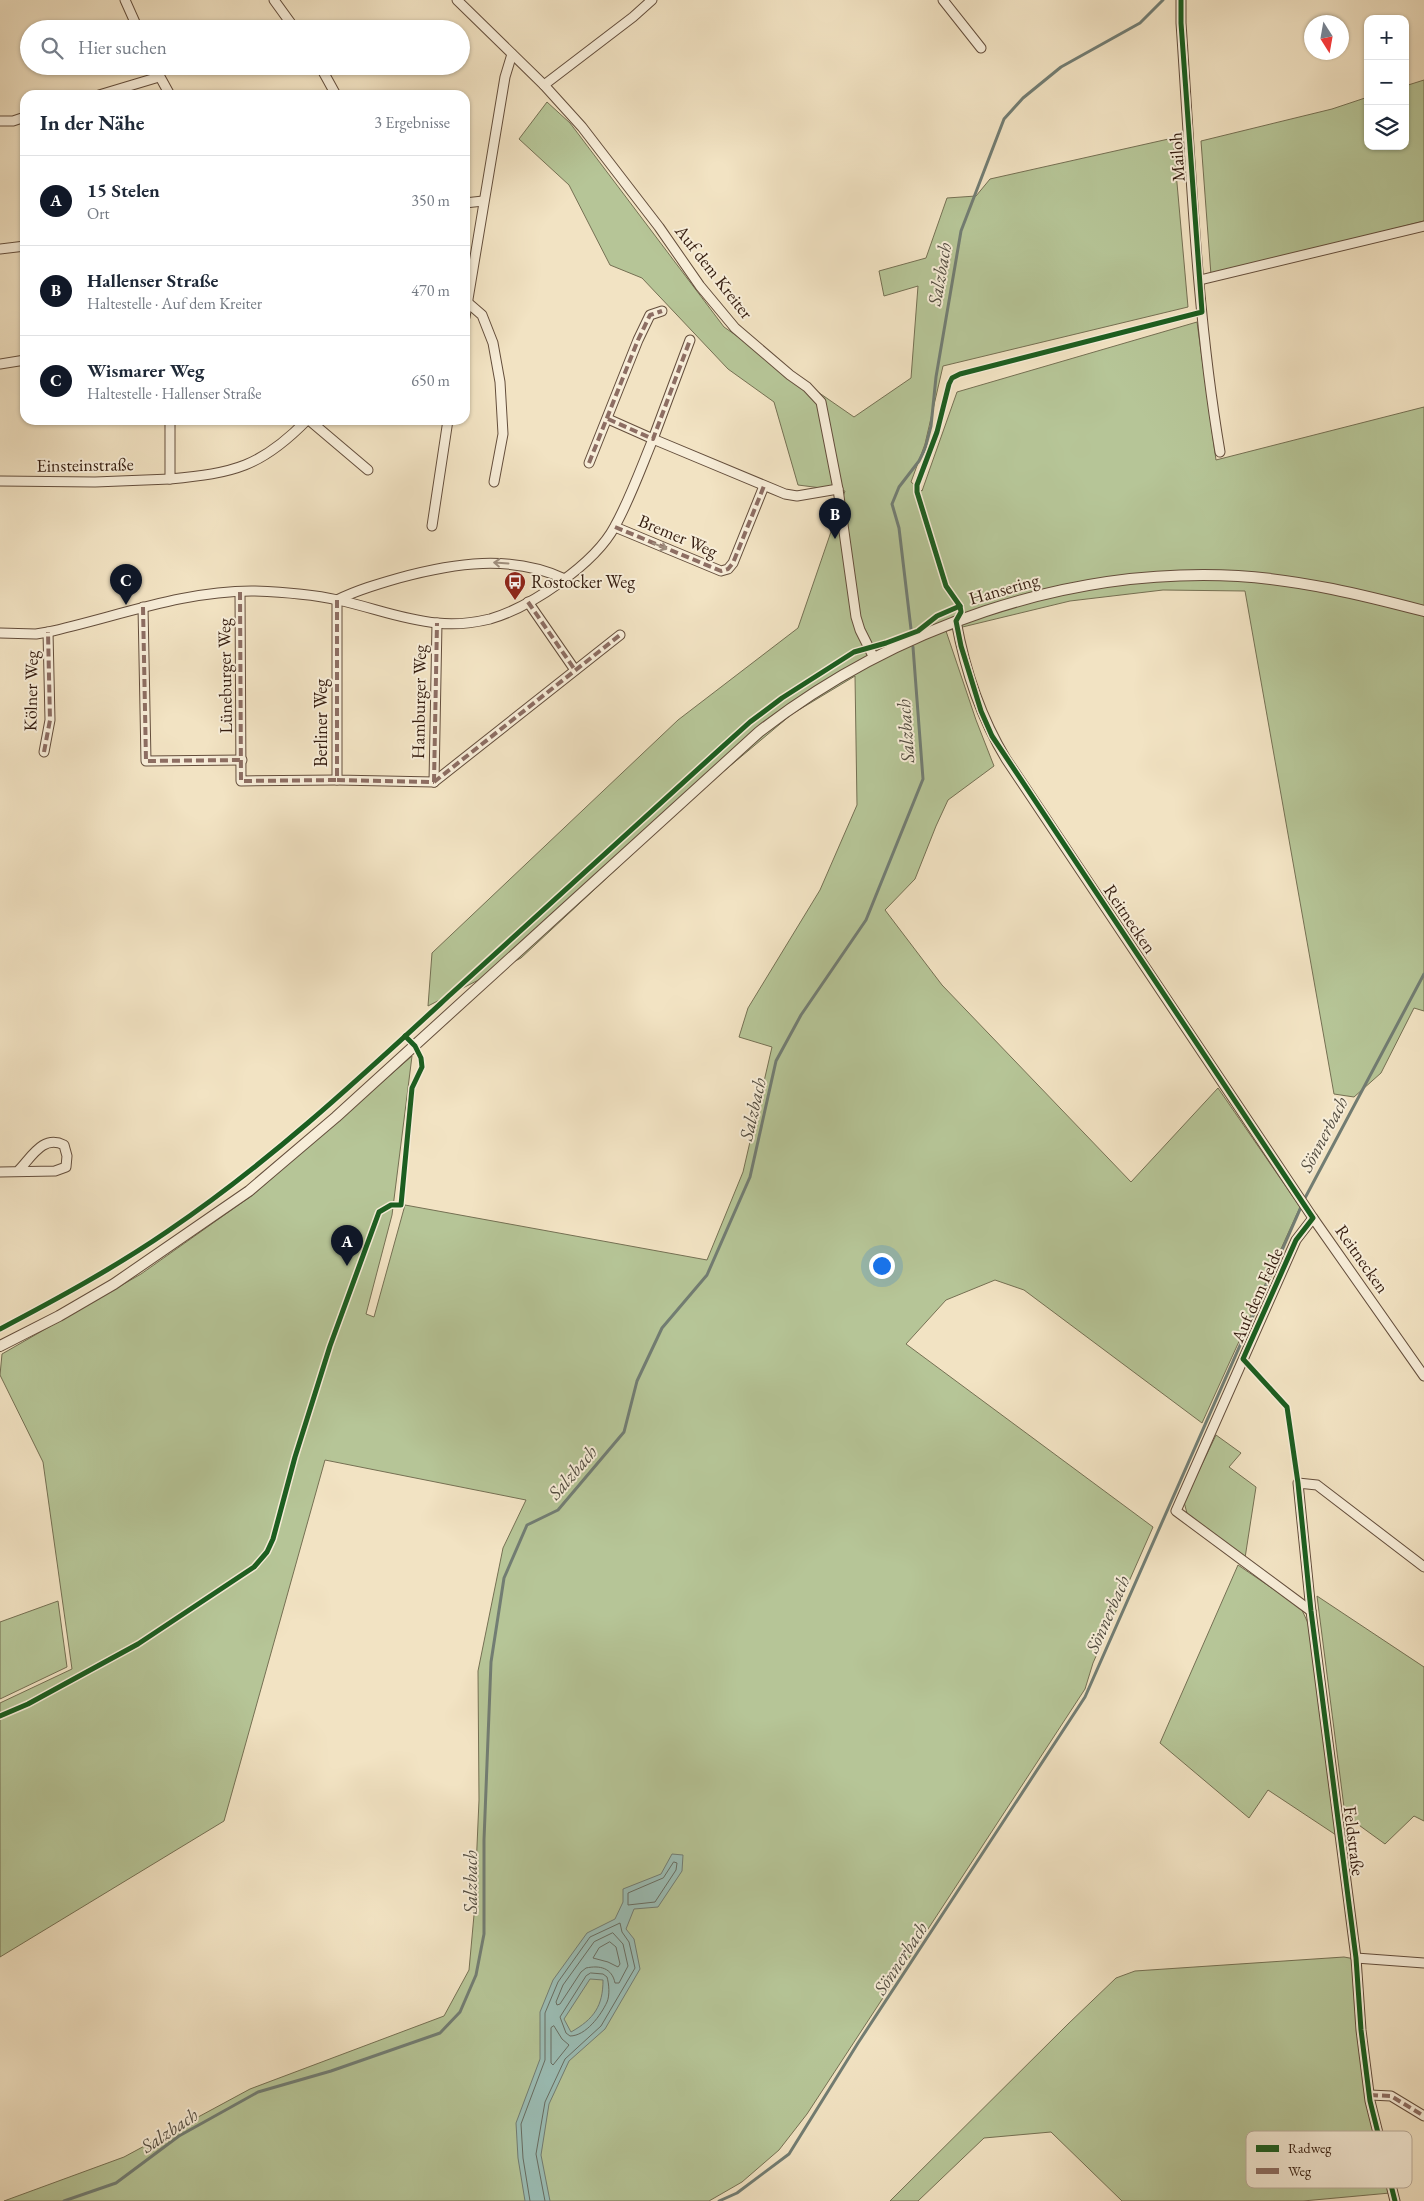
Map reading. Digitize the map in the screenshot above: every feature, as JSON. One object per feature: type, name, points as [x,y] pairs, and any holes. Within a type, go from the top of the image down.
[{"type":"street","points":[[125,0],[134,20]]},
{"type":"street","points":[[274,0],[288,20]]},
{"type":"street","name":"Auf dem Kreiter","points":[[457,0],[544,85],[582,127],[659,227],[700,286],[735,328],[790,376],[807,387],[822,402],[838,489],[856,617],[860,630],[874,658]]},
{"type":"street","points":[[544,85],[633,17],[652,0]]},
{"type":"street","points":[[943,0],[981,48]]},
{"type":"street","name":"Mailoh","points":[[1181,0],[1181,23],[1208,382],[1220,452]]},
{"type":"street","points":[[470,289],[505,77],[512,54]]},
{"type":"street","points":[[325,75],[333,90]]},
{"type":"street","points":[[116,90],[159,77],[167,90]]},
{"type":"street","points":[[0,121],[20,118]]},
{"type":"street","points":[[470,202],[483,201]]},
{"type":"street","points":[[1200,280],[1424,226]]},
{"type":"street","points":[[0,249],[20,247]]},
{"type":"street","points":[[470,304],[482,315],[493,343],[500,382],[503,434],[494,482]]},
{"type":"street","points":[[589,463],[638,340],[650,315],[662,311]]},
{"type":"street","points":[[0,633],[36,634],[48,632],[162,602],[240,592],[300,594],[337,600],[437,623],[460,624],[490,619],[528,602],[565,579],[595,553],[615,527],[653,439],[690,340]]},
{"type":"street","points":[[0,364],[20,361]]},
{"type":"street","points":[[608,419],[764,486],[797,496],[838,489]]},
{"type":"street","points":[[170,425],[170,479]]},
{"type":"street","name":"Einsteinstraße","points":[[0,481],[95,482],[170,479],[215,474],[236,469],[273,452],[303,425]]},
{"type":"street","points":[[314,425],[368,470]]},
{"type":"street","points":[[432,526],[447,425]]},
{"type":"street","name":"Bremer Weg","points":[[615,527],[721,571],[728,569],[733,563],[764,486]]},
{"type":"street","points":[[337,600],[391,580],[458,564],[498,563],[532,567],[565,579]]},
{"type":"street","name":"Hansering","points":[[0,1346],[59,1316],[114,1284],[248,1191],[336,1117],[759,732],[802,700],[874,658],[956,621],[1005,604],[1085,585],[1150,577],[1195,575],[1274,579],[1333,588],[1424,611]]},
{"type":"street","name":"Lüneburger Weg","points":[[240,592],[242,760]]},
{"type":"street","name":"Berliner Weg","points":[[337,600],[337,780],[434,782]]},
{"type":"street","points":[[528,602],[575,670]]},
{"type":"street","points":[[143,607],[146,761],[242,760],[242,781],[337,780]]},
{"type":"street","name":"Reitnecken","points":[[956,621],[961,646],[981,712],[1001,751],[1313,1218],[1424,1376]]},
{"type":"street","name":"Hamburger Weg","points":[[434,782],[437,623]]},
{"type":"street","name":"Kölner Weg","points":[[44,752],[50,720],[48,632]]},
{"type":"street","points":[[434,782],[620,635]]},
{"type":"street","points":[[0,1172],[55,1171],[66,1167],[67,1156],[64,1145],[56,1141],[46,1142],[18,1171]]},
{"type":"street","name":"Auf dem Felde","points":[[1311,1611],[1176,1511],[1296,1240],[1313,1218]]},
{"type":"street","name":"Feldstraße","points":[[1378,2131],[1370,2095],[1361,2030],[1356,1958],[1311,1611],[1298,1482],[1316,1485],[1424,1567]]},
{"type":"street","points":[[1356,1958],[1424,1963]]},
{"type":"street","points":[[1370,2095],[1390,2096],[1424,2116]]},
{"type":"street","name":"Feldstraße","points":[[1392,2188],[1395,2201]]},
{"type":"green space","points":[[1424,80],[1424,221],[1211,275],[1201,141],[1332,109],[1364,98],[1364,150],[1409,150],[1409,85]]},
{"type":"green space","points":[[547,102],[570,123],[724,327],[854,417],[911,378],[918,286],[884,296],[879,271],[926,258],[947,198],[976,196],[990,179],[1173,138],[1188,307],[943,366],[925,444],[911,482],[922,491],[957,392],[1197,322],[1216,460],[1424,407],[1424,1011],[1414,1008],[1381,1073],[1354,1097],[1334,1094],[1245,591],[1163,590],[1070,601],[946,631],[976,720],[994,766],[948,800],[915,879],[885,910],[942,985],[1131,1182],[1218,1088],[1300,1207],[1202,1423],[1024,1290],[995,1280],[946,1300],[906,1344],[1153,1527],[1093,1663],[1085,1689],[807,2114],[779,2150],[742,2182],[709,2201],[4,2201],[124,2157],[250,2089],[444,2016],[469,1970],[474,1915],[479,1800],[478,1671],[503,1548],[526,1500],[325,1460],[224,1821],[0,1957],[0,1703],[72,1669],[43,1462],[0,1375],[2,1354],[141,1274],[254,1194],[412,1056],[392,1215],[366,1314],[374,1317],[405,1205],[707,1260],[743,1172],[772,1047],[739,1037],[748,1008],[820,890],[857,805],[855,676],[792,714],[699,792],[521,958],[428,1006],[432,953],[678,720],[798,628],[845,491],[798,485],[774,402],[728,369],[642,278],[610,265],[569,185],[519,139]]},
{"type":"green space","points":[[1216,1435],[1241,1453],[1229,1467],[1256,1487],[1245,1558],[1188,1517],[1184,1502]]},
{"type":"green space","points":[[1238,1565],[1301,1608],[1308,1623],[1336,1835],[1268,1790],[1249,1818],[1160,1743]]},
{"type":"green space","points":[[1317,1596],[1424,1667],[1424,1821],[1414,1816],[1385,1844],[1345,1815]]},
{"type":"green space","points":[[58,1601],[67,1667],[0,1699],[0,1622]]},
{"type":"green space","points":[[1344,1957],[1355,1959],[1360,2030],[1379,2131],[1246,2131],[1246,2188],[1389,2188],[1390,2193],[1303,2201],[1122,2201],[1051,2132],[984,2138],[918,2201],[890,2201],[1116,1978],[1135,1971]]},
{"type":"water","points":[[672,1854],[683,1855],[682,1871],[658,1907],[634,1909],[626,1929],[634,1939],[640,1969],[605,2029],[569,2061],[549,2104],[541,2155],[550,2201],[525,2201],[518,2158],[516,2123],[540,2059],[540,2012],[553,1980],[587,1933],[615,1919],[623,1902],[623,1889],[661,1874]],"holes":[[[590,1979],[603,1980],[603,1989],[596,2011],[586,2022],[571,2032],[564,2019]]]},
{"type":"waterway","name":"Salzbach","points":[[911,629],[899,528],[892,504],[899,487],[919,461],[925,449],[931,426],[936,377],[961,231],[1004,119],[1023,98],[1061,67],[1140,23],[1163,0]]},
{"type":"waterway","name":"Salzbach","points":[[64,2201],[116,2183],[179,2136],[258,2092],[331,2071],[440,2033],[460,2012],[476,1975],[484,1934],[484,1840],[491,1662],[504,1578],[527,1525],[558,1510],[624,1432],[637,1381],[662,1328],[707,1275],[750,1177],[776,1061],[801,1015],[866,920],[923,779],[913,647]]},
{"type":"waterway","name":"Sönnerbach","points":[[719,2201],[737,2193],[789,2154],[858,2043],[1085,1697],[1305,1198],[1424,974]]},
{"type":"marked path","points":[[589,463],[638,340],[650,315],[662,311]]},
{"type":"marked path","points":[[608,419],[653,439],[690,340]]},
{"type":"marked path","points":[[615,527],[721,571],[728,569],[733,563],[764,486]]},
{"type":"marked path","points":[[240,592],[241,781],[337,780]]},
{"type":"marked path","points":[[337,600],[337,780],[434,782]]},
{"type":"marked path","points":[[528,602],[575,670]]},
{"type":"marked path","points":[[143,607],[146,761],[242,760]]},
{"type":"marked path","points":[[434,782],[437,623]]},
{"type":"marked path","points":[[44,752],[50,720],[48,632]]},
{"type":"marked path","points":[[434,782],[620,635]]},
{"type":"marked path","points":[[1370,2095],[1391,2096],[1424,2116]]},
{"type":"cycle path","points":[[1181,0],[1181,23],[1202,312],[960,374],[952,378],[937,432],[917,485],[917,492],[946,586],[960,606],[961,612],[956,621],[961,646],[981,711],[992,736],[1313,1218],[1296,1240],[1243,1359],[1287,1407],[1298,1483],[1311,1611],[1356,1958],[1361,2030],[1370,2101],[1378,2131]]},
{"type":"cycle path","points":[[0,1329],[85,1283],[148,1245],[243,1177],[279,1148],[383,1056],[750,722],[782,698],[854,652],[918,631],[937,616],[960,606]]},
{"type":"cycle path","points":[[0,1716],[28,1704],[138,1644],[254,1567],[267,1552],[273,1539],[295,1457],[330,1346],[379,1212],[391,1205],[401,1205],[412,1088],[422,1067],[421,1058],[415,1046],[405,1036]]},
{"type":"cycle path","points":[[1392,2188],[1395,2201]]},
{"type":"place","name":"Hallenser Straße","points":[[835,539]]},
{"type":"place","name":"Rostocker Weg","points":[[515,601]]},
{"type":"place","name":"Wismarer Weg","points":[[126,605]]},
{"type":"place","name":"15 Stelen","points":[[347,1266]]}]
